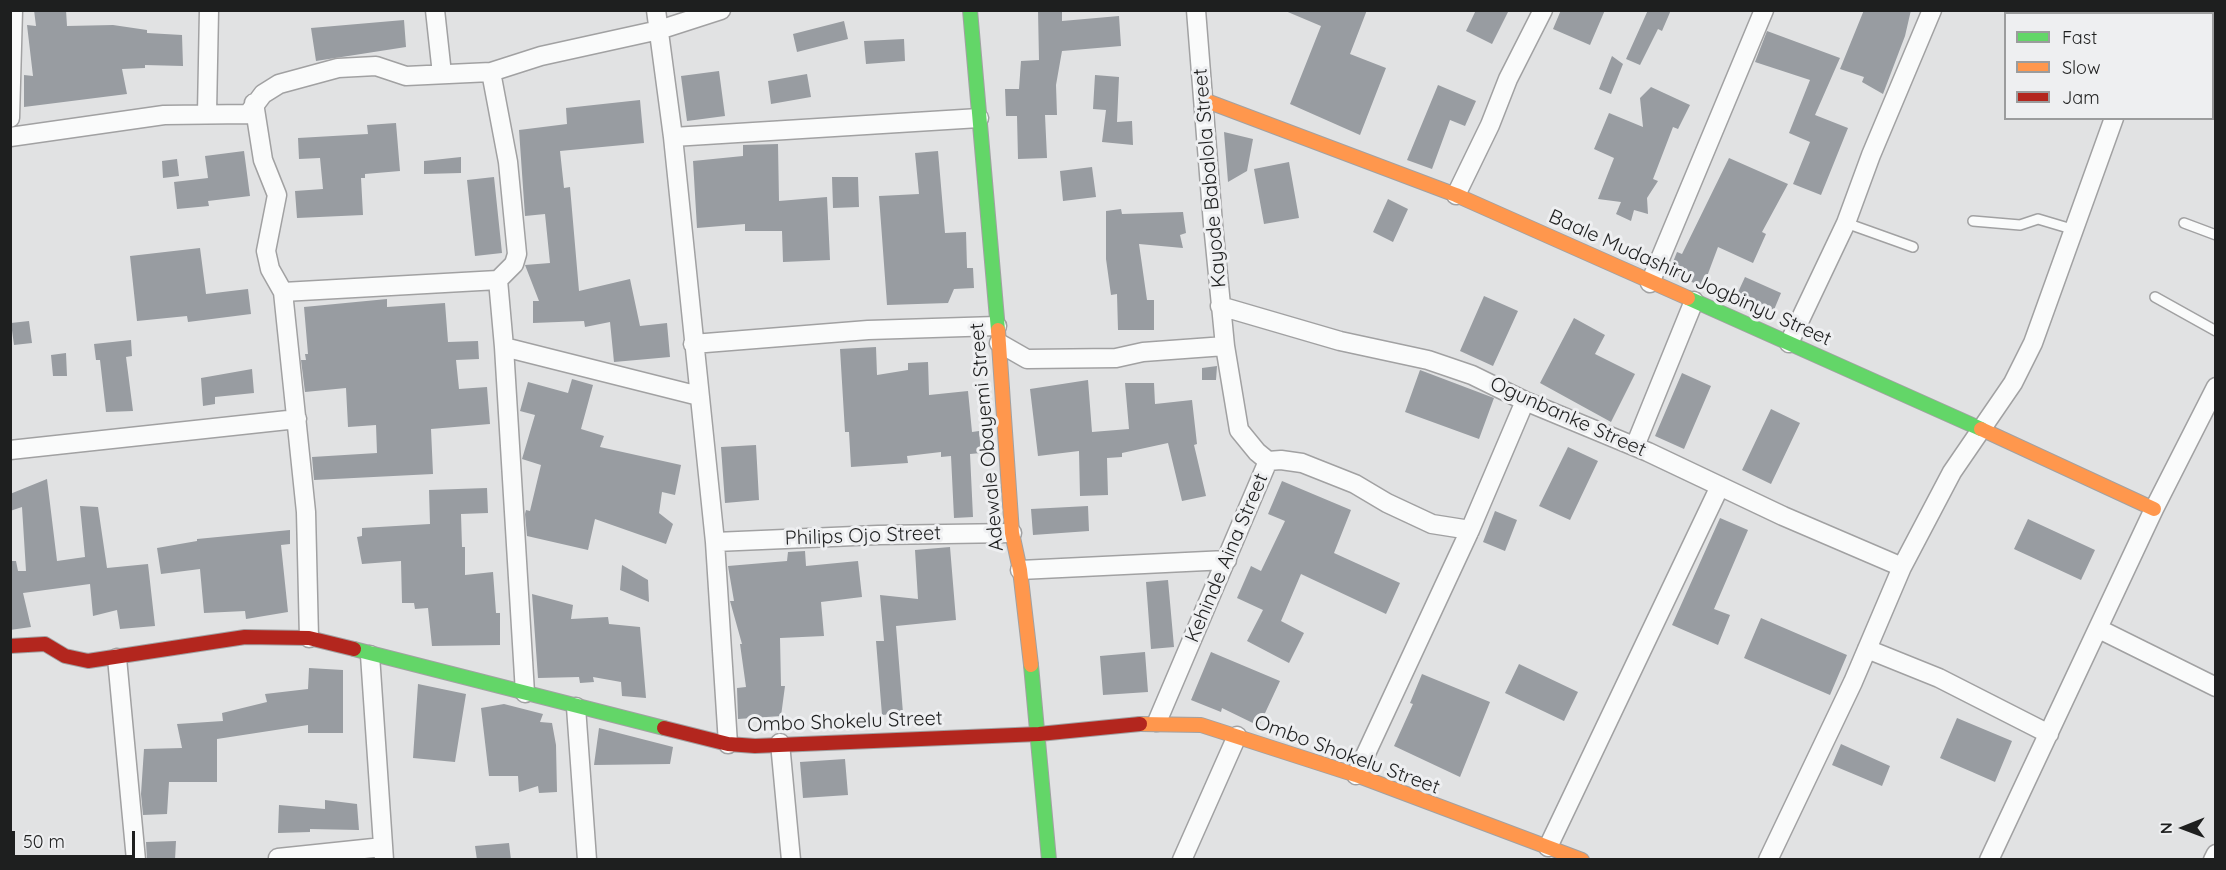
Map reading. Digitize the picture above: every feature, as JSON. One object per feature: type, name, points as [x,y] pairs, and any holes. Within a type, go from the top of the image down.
[{"type":"street","points":[[10,118],[13,10]]},
{"type":"street","points":[[207,113],[208,10]]},
{"type":"street","points":[[435,10],[442,74]]},
{"type":"street","points":[[656,10],[673,137],[715,542],[728,744]]},
{"type":"street","points":[[10,137],[164,115],[248,114],[254,103],[279,84],[338,68],[376,66],[406,76],[491,72],[541,56],[659,30],[720,10]]},
{"type":"street","name":"Adewale Obayemi Street","points":[[970,10],[998,335],[1012,533],[1020,570],[1039,734],[1048,860]]},
{"type":"street","name":"Kayode Babalola Street","points":[[1196,10],[1220,306],[1239,429],[1257,452],[1268,461]]},
{"type":"street","points":[[1456,195],[1490,125],[1508,79],[1543,10]]},
{"type":"street","points":[[1650,283],[1764,10]]},
{"type":"street","points":[[1789,343],[1846,223],[1871,155],[1932,10]]},
{"type":"street","points":[[283,292],[498,280],[514,264],[517,254],[508,162],[491,72]]},
{"type":"street","name":"Baale Mudashiru Jogbinyu Street","points":[[1204,100],[1456,195],[2154,509]]},
{"type":"street","points":[[254,103],[263,160],[277,195],[266,251],[270,269],[283,292],[306,512],[309,638]]},
{"type":"street","points":[[673,137],[979,118]]},
{"type":"street","points":[[1768,860],[1867,649],[1902,567],[1952,472],[1980,430],[1989,422],[2013,383],[2033,343],[2113,120]]},
{"type":"street","points":[[498,280],[525,693]]},
{"type":"street","points":[[1635,446],[1694,301]]},
{"type":"street","name":"Ogunbanke Street","points":[[1220,306],[1340,341],[1428,360],[1472,375],[1525,401],[1635,446],[1902,567]]},
{"type":"street","points":[[693,344],[868,330],[998,335],[1027,359],[1116,358],[1131,354],[1226,346]]},
{"type":"street","points":[[504,347],[699,396]]},
{"type":"street","points":[[1002,388],[1027,359]]},
{"type":"street","points":[[1989,860],[2154,509],[2216,387]]},
{"type":"street","points":[[1356,775],[1470,530],[1525,401]]},
{"type":"street","points":[[10,450],[297,419]]},
{"type":"street","name":"Kehinde Aina Street","points":[[1157,722],[1268,461],[1302,463],[1355,484],[1387,504],[1432,524],[1470,530]]},
{"type":"street","points":[[1548,847],[1720,486]]},
{"type":"street","name":"Philips Ojo Street","points":[[715,542],[878,535],[1012,533]]},
{"type":"street","points":[[1020,570],[1227,560]]},
{"type":"street","points":[[2099,629],[2216,687]]},
{"type":"street","name":"Ombo Shokelu Street","points":[[10,646],[45,644],[65,656],[88,661],[245,637],[309,638],[728,744],[756,746],[1039,734],[1157,722],[1201,724],[1356,775],[1446,811],[1582,860]]},
{"type":"street","points":[[1867,649],[1939,678],[2049,734]]},
{"type":"street","points":[[278,858],[384,853],[370,655]]},
{"type":"street","points":[[117,658],[136,860]]},
{"type":"street","points":[[576,707],[587,860]]},
{"type":"street","points":[[1182,860],[1237,736]]},
{"type":"street","points":[[780,744],[791,860]]},
{"type":"street","points":[[2213,860],[2216,854]]},
{"type":"lane","points":[[1973,221],[2020,225],[2038,219],[2075,230]]},
{"type":"lane","points":[[1846,223],[1913,246]]},
{"type":"lane","points":[[2184,223],[2216,236]]},
{"type":"lane","points":[[2155,297],[2216,331]]},
{"type":"building","points":[[34,10],[66,10],[67,26],[113,25],[147,30],[147,33],[182,35],[183,66],[145,65],[145,68],[122,69],[127,94],[24,107],[24,75],[33,76],[27,25],[36,26]]},
{"type":"building","points":[[1038,10],[1062,10],[1062,21],[1119,16],[1121,46],[1062,51],[1056,85],[1057,115],[1045,115],[1047,158],[1018,159],[1017,116],[1006,116],[1005,89],[1019,89],[1021,61],[1039,60]]},
{"type":"building","points":[[1283,10],[1367,10],[1350,54],[1386,68],[1360,135],[1290,104],[1321,26]]},
{"type":"building","points":[[1476,10],[1509,10],[1492,44],[1466,31]]},
{"type":"building","points":[[1561,10],[1605,10],[1590,45],[1553,29]]},
{"type":"building","points":[[1648,10],[1671,10],[1662,31],[1658,29],[1640,65],[1626,59]]},
{"type":"building","points":[[1864,10],[1911,10],[1905,36],[1883,94],[1862,82],[1864,77],[1840,69]]},
{"type":"building","points":[[404,20],[406,47],[316,61],[311,28]]},
{"type":"building","points":[[844,21],[848,39],[797,52],[793,34]]},
{"type":"building","points":[[1767,31],[1840,58],[1815,115],[1848,128],[1821,195],[1793,184],[1810,142],[1789,133],[1810,80],[1755,62]]},
{"type":"building","points":[[904,39],[905,61],[866,64],[864,41]]},
{"type":"building","points":[[1612,56],[1623,64],[1611,94],[1599,89]]},
{"type":"building","points":[[719,71],[725,116],[687,121],[681,76]]},
{"type":"building","points":[[807,74],[811,97],[771,104],[768,81]]},
{"type":"building","points":[[1095,75],[1119,77],[1117,122],[1132,121],[1133,145],[1102,142],[1106,110],[1093,109]]},
{"type":"building","points":[[1438,85],[1476,101],[1465,126],[1450,120],[1432,169],[1407,160]]},
{"type":"building","points":[[1651,87],[1690,105],[1678,129],[1673,127],[1653,179],[1658,181],[1647,198],[1648,214],[1634,210],[1631,221],[1616,214],[1621,202],[1598,199],[1614,158],[1594,149],[1609,113],[1643,127],[1640,98]]},
{"type":"building","points":[[640,100],[644,143],[560,151],[564,188],[570,187],[579,291],[630,279],[640,326],[667,323],[670,357],[614,362],[610,322],[585,327],[584,321],[533,323],[533,301],[539,301],[525,265],[550,263],[545,214],[525,216],[519,130],[567,124],[566,108]]},
{"type":"building","points":[[396,123],[400,171],[365,174],[365,178],[361,178],[363,215],[297,218],[295,191],[323,189],[320,158],[299,159],[298,138],[368,134],[367,125]]},
{"type":"building","points":[[1224,132],[1253,139],[1247,171],[1228,182]]},
{"type":"building","points":[[778,144],[779,201],[827,197],[830,260],[783,262],[782,231],[745,231],[745,224],[697,228],[693,161],[743,156],[743,145]]},
{"type":"building","points":[[244,151],[250,196],[208,201],[209,206],[177,209],[174,182],[208,178],[205,156]]},
{"type":"building","points":[[938,151],[945,233],[966,232],[967,268],[973,268],[974,288],[954,289],[948,303],[887,305],[879,196],[919,194],[915,153]]},
{"type":"building","points":[[461,157],[461,173],[424,174],[424,161]]},
{"type":"building","points":[[1729,158],[1788,184],[1762,232],[1766,234],[1753,263],[1718,247],[1703,287],[1669,272],[1677,252],[1682,254]]},
{"type":"building","points":[[177,159],[179,176],[163,178],[162,161]]},
{"type":"building","points":[[1289,162],[1299,218],[1264,224],[1254,169]]},
{"type":"building","points":[[1092,167],[1096,197],[1063,201],[1060,171]]},
{"type":"building","points":[[494,177],[502,253],[475,256],[467,180]]},
{"type":"building","points":[[832,177],[858,177],[859,207],[833,208]]},
{"type":"building","points":[[1388,199],[1408,209],[1393,242],[1373,232]]},
{"type":"building","points":[[1121,209],[1122,214],[1183,212],[1186,233],[1180,235],[1183,248],[1139,244],[1147,300],[1154,300],[1154,330],[1118,330],[1117,294],[1111,295],[1106,259],[1106,211]]},
{"type":"building","points":[[200,248],[206,294],[248,289],[251,314],[188,322],[187,316],[137,321],[130,256]]},
{"type":"building","points":[[1745,277],[1781,293],[1771,317],[1734,301]]},
{"type":"building","points":[[1484,296],[1518,311],[1493,366],[1460,351]]},
{"type":"building","points":[[387,299],[387,307],[445,303],[448,342],[478,341],[479,359],[456,360],[459,389],[487,387],[490,424],[431,429],[433,474],[314,480],[312,457],[377,453],[376,425],[348,427],[346,388],[305,392],[301,360],[306,360],[305,354],[308,354],[304,307]]},
{"type":"building","points":[[1574,318],[1605,335],[1595,354],[1635,374],[1611,422],[1540,383]]},
{"type":"building","points":[[29,321],[32,343],[14,345],[11,323]]},
{"type":"building","points":[[131,340],[132,356],[126,357],[133,411],[106,412],[100,360],[96,360],[94,344]]},
{"type":"building","points":[[876,347],[877,375],[908,370],[908,363],[928,362],[929,395],[968,391],[972,432],[979,431],[981,453],[970,454],[973,517],[954,518],[951,456],[941,457],[941,452],[907,456],[908,463],[851,467],[849,432],[845,432],[840,349]]},
{"type":"building","points":[[66,353],[67,376],[53,376],[51,355]]},
{"type":"building","points":[[1217,366],[1216,380],[1202,380],[1202,368]]},
{"type":"building","points":[[252,369],[254,393],[215,397],[215,404],[203,406],[201,378]]},
{"type":"building","points":[[1420,370],[1494,398],[1479,439],[1405,412]]},
{"type":"building","points":[[1682,373],[1711,386],[1684,449],[1655,436]]},
{"type":"building","points":[[572,379],[593,385],[581,429],[604,436],[600,447],[681,465],[675,495],[662,492],[659,513],[673,524],[666,544],[595,519],[588,550],[527,536],[525,514],[526,510],[530,511],[541,465],[522,459],[535,415],[520,411],[528,382],[568,393]]},
{"type":"building","points":[[1088,380],[1092,432],[1129,429],[1125,383],[1154,383],[1155,404],[1192,400],[1197,444],[1194,445],[1206,496],[1182,501],[1168,443],[1122,453],[1122,457],[1107,458],[1108,495],[1080,496],[1079,451],[1038,456],[1030,389]]},
{"type":"building","points":[[1771,409],[1800,423],[1771,484],[1742,470]]},
{"type":"building","points":[[756,445],[759,500],[725,503],[721,447]]},
{"type":"building","points":[[1568,447],[1598,461],[1570,520],[1539,506]]},
{"type":"building","points":[[47,479],[57,561],[85,557],[80,506],[98,507],[107,568],[148,564],[155,626],[120,629],[117,610],[93,616],[90,584],[23,593],[31,627],[10,630],[10,561],[16,561],[18,571],[26,571],[22,507],[10,511],[10,494]]},
{"type":"building","points":[[1282,481],[1351,510],[1334,553],[1400,583],[1386,614],[1301,574],[1281,621],[1304,633],[1289,663],[1247,641],[1263,610],[1237,598],[1251,566],[1261,571],[1285,521],[1268,514]]},
{"type":"building","points":[[487,488],[488,513],[461,514],[462,547],[465,547],[465,575],[493,572],[496,613],[500,613],[500,645],[432,646],[428,608],[415,609],[414,603],[402,603],[401,561],[362,564],[357,537],[362,536],[362,528],[430,524],[429,490]]},
{"type":"building","points":[[1088,506],[1089,531],[1033,535],[1031,509]]},
{"type":"building","points":[[1495,511],[1517,520],[1505,551],[1483,542]]},
{"type":"building","points":[[1720,518],[1748,530],[1714,609],[1730,615],[1718,645],[1672,625]]},
{"type":"building","points":[[2028,519],[2095,550],[2081,580],[2014,549]]},
{"type":"building","points":[[290,530],[290,544],[281,545],[288,612],[246,619],[245,611],[204,613],[200,569],[161,574],[157,548],[197,541],[197,539]]},
{"type":"building","points":[[950,547],[956,620],[896,626],[903,713],[882,715],[876,641],[884,641],[880,595],[918,599],[915,550]]},
{"type":"building","points":[[805,551],[806,566],[858,561],[862,597],[821,602],[824,636],[780,638],[781,686],[785,686],[781,716],[738,719],[737,688],[746,687],[740,644],[742,644],[730,601],[734,601],[728,566],[787,561],[788,552]]},
{"type":"building","points":[[622,565],[648,580],[649,602],[620,590]]},
{"type":"building","points":[[1168,580],[1174,647],[1151,649],[1146,582]]},
{"type":"building","points":[[532,594],[573,605],[571,619],[608,617],[609,624],[640,627],[646,698],[622,696],[621,682],[593,677],[594,682],[580,683],[579,677],[538,678]]},
{"type":"building","points":[[1761,618],[1847,655],[1830,695],[1744,658]]},
{"type":"building","points":[[1145,652],[1148,692],[1103,695],[1100,656]]},
{"type":"building","points":[[1211,652],[1280,681],[1259,726],[1222,708],[1221,712],[1191,700]]},
{"type":"building","points":[[1519,664],[1578,692],[1564,721],[1505,693]]},
{"type":"building","points":[[309,668],[343,670],[343,733],[308,733],[308,725],[217,739],[217,782],[169,782],[167,814],[143,815],[141,794],[144,749],[182,748],[177,724],[223,721],[222,713],[267,702],[265,694],[308,689]]},
{"type":"building","points":[[1422,674],[1490,702],[1460,777],[1394,746],[1413,704],[1410,703]]},
{"type":"building","points":[[418,684],[466,694],[455,762],[413,758]]},
{"type":"building","points":[[504,704],[543,714],[540,722],[552,723],[556,745],[557,792],[539,793],[538,786],[519,792],[518,776],[489,776],[481,708]]},
{"type":"building","points":[[1957,718],[2012,741],[1995,782],[1940,758]]},
{"type":"building","points":[[599,728],[673,747],[670,764],[594,765]]},
{"type":"building","points":[[1841,744],[1890,766],[1882,786],[1832,765]]},
{"type":"building","points":[[845,759],[848,795],[803,798],[800,762]]},
{"type":"building","points":[[325,800],[357,804],[359,830],[310,829],[310,832],[278,833],[279,805],[325,809]]},
{"type":"building","points":[[176,841],[175,860],[147,860],[146,842]]},
{"type":"building","points":[[509,843],[511,860],[477,860],[475,846]]},
{"type":"traffic: fast","points":[[970,10],[998,330]]},
{"type":"traffic: fast","points":[[1688,298],[1981,429]]},
{"type":"traffic: fast","points":[[354,649],[664,728]]},
{"type":"traffic: fast","points":[[1031,665],[1049,860]]},
{"type":"traffic: slow","points":[[1204,100],[1456,195],[1688,298]]},
{"type":"traffic: slow","points":[[998,330],[1012,533],[1020,570],[1031,665]]},
{"type":"traffic: slow","points":[[1981,429],[2154,509]]},
{"type":"traffic: slow","points":[[1140,724],[1201,725],[1356,775],[1582,860]]},
{"type":"traffic: jam","points":[[10,646],[45,644],[65,656],[88,661],[245,637],[309,638],[354,649]]},
{"type":"traffic: jam","points":[[664,728],[728,744],[755,746],[1039,734],[1140,724]]}]
